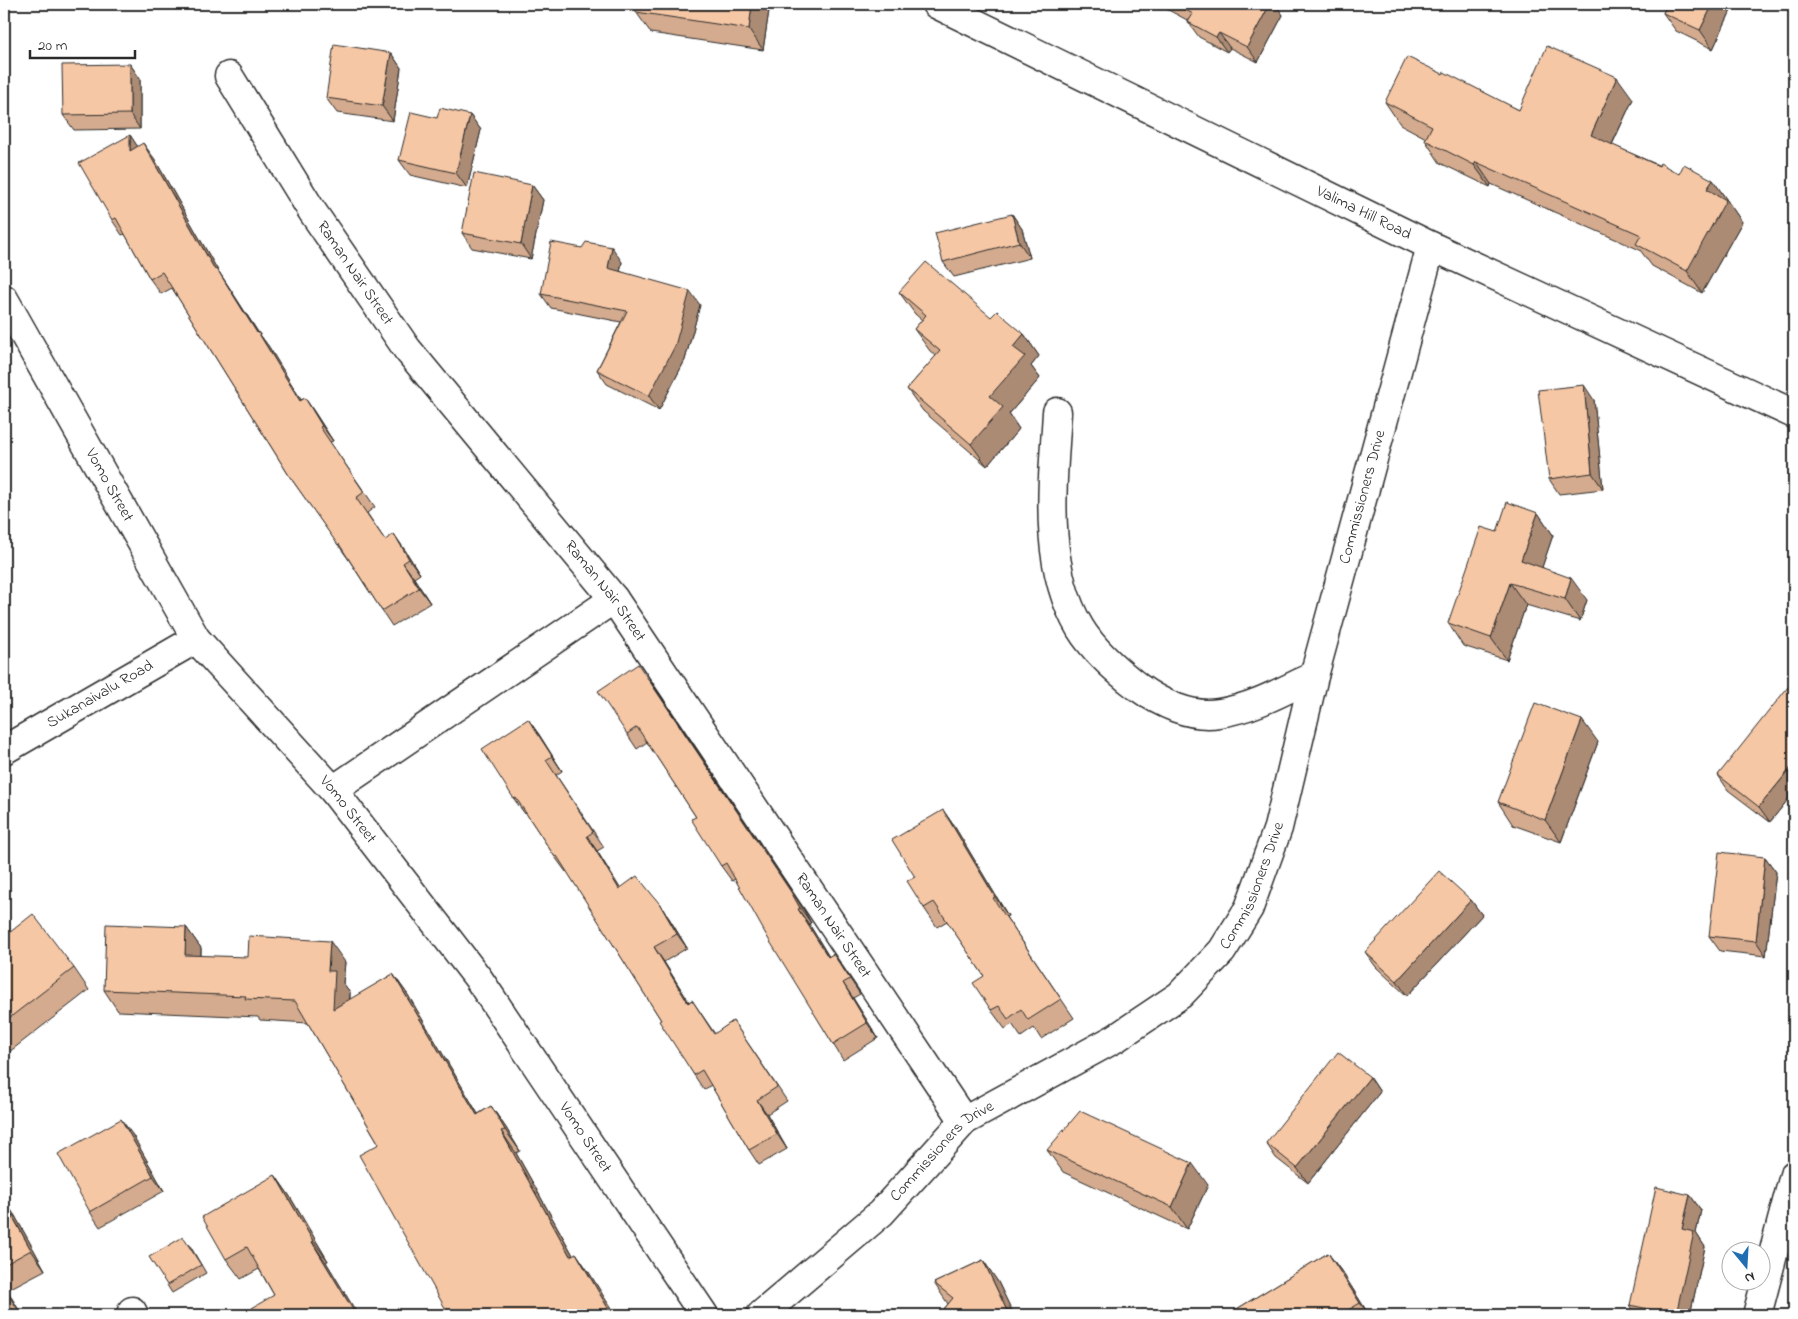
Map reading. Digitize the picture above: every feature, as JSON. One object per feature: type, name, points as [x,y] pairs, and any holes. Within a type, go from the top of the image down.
[{"type":"street","name":"Valima Hill Road","points":[[936,4],[1431,246],[1794,414]]},
{"type":"street","name":"Raman Nair Street","points":[[229,76],[312,211],[407,349],[614,599],[964,1121]]},
{"type":"street","name":"Commissioners Drive","points":[[761,1315],[881,1213],[964,1121],[1116,1038],[1180,994],[1222,951],[1249,908],[1278,828],[1314,676],[1431,246]]},
{"type":"street","name":"Vomo Street","points":[[4,299],[196,640],[334,790],[478,978],[704,1315]]},
{"type":"street","points":[[1057,412],[1052,508],[1057,559],[1066,599],[1080,628],[1097,650],[1122,675],[1152,697],[1186,712],[1217,714],[1250,707],[1314,676]]},
{"type":"street","points":[[334,790],[614,599]]},
{"type":"street","name":"Sukanaivalu Road","points":[[4,750],[196,640]]},
{"type":"street","points":[[1757,1315],[1793,1184]]},
{"type":"building","points":[[637,4],[752,4],[749,29],[636,12]]},
{"type":"building","points":[[1175,4],[1270,4],[1247,47],[1219,33],[1216,37],[1188,22],[1193,14]]},
{"type":"building","points":[[1667,4],[1713,4],[1700,30],[1663,13]]},
{"type":"building","points":[[334,44],[391,53],[382,106],[326,98]]},
{"type":"building","points":[[1547,46],[1617,77],[1591,135],[1659,166],[1660,163],[1679,174],[1684,164],[1713,180],[1707,189],[1726,200],[1687,271],[1636,244],[1641,235],[1476,162],[1474,165],[1425,140],[1432,126],[1385,102],[1407,57],[1443,74],[1444,72],[1519,110]]},
{"type":"building","points":[[130,64],[130,114],[63,115],[62,65]]},
{"type":"building","points":[[440,108],[470,115],[456,173],[399,160],[411,112],[437,118]]},
{"type":"building","points":[[130,135],[130,151],[143,143],[215,270],[217,269],[258,332],[300,401],[305,398],[322,426],[320,427],[364,492],[356,498],[385,540],[394,534],[409,559],[403,563],[419,588],[382,611],[339,544],[290,477],[162,272],[150,279],[116,218],[112,220],[79,163]]},
{"type":"building","points":[[474,173],[532,185],[521,244],[462,233]]},
{"type":"building","points":[[1012,214],[1019,242],[943,262],[935,233]]},
{"type":"building","points":[[551,242],[582,248],[586,242],[612,247],[608,268],[690,291],[675,346],[649,396],[597,370],[627,311],[541,294]]},
{"type":"building","points":[[926,262],[991,317],[997,311],[1024,334],[1013,347],[1025,356],[990,396],[1003,407],[971,444],[907,389],[940,351],[914,329],[926,315],[899,292]]},
{"type":"building","points":[[1584,385],[1592,473],[1549,479],[1538,390]]},
{"type":"building","points":[[1507,502],[1538,513],[1521,560],[1571,578],[1565,599],[1510,583],[1491,638],[1448,623],[1481,527],[1497,532]]},
{"type":"building","points":[[638,664],[791,892],[800,908],[798,909],[828,957],[833,954],[850,979],[843,983],[867,1023],[833,1044],[769,940],[726,863],[721,866],[691,819],[696,817],[637,727],[627,734],[598,691]]},
{"type":"building","points":[[1788,687],[1794,693],[1794,764],[1759,807],[1718,775]]},
{"type":"building","points":[[1535,703],[1582,720],[1545,820],[1498,802]]},
{"type":"building","points":[[528,719],[552,756],[546,760],[593,832],[587,836],[619,889],[637,876],[659,903],[677,934],[654,947],[688,1003],[692,1000],[714,1034],[733,1021],[777,1087],[757,1100],[777,1134],[749,1150],[702,1070],[694,1075],[557,856],[555,857],[516,798],[514,799],[482,749]]},
{"type":"building","points":[[943,810],[995,897],[993,898],[1061,999],[1028,1020],[1021,1009],[1008,1019],[999,1006],[991,1010],[973,983],[984,976],[934,902],[924,908],[907,881],[915,877],[892,840]]},
{"type":"building","points":[[1719,852],[1765,857],[1756,941],[1709,936]]},
{"type":"building","points":[[1439,871],[1471,900],[1397,981],[1365,952]]},
{"type":"building","points":[[33,914],[74,968],[4,1022],[4,937]]},
{"type":"building","points":[[106,924],[186,927],[185,955],[248,957],[249,936],[330,941],[328,971],[335,971],[333,1009],[393,974],[477,1115],[491,1106],[505,1130],[501,1131],[570,1256],[576,1253],[612,1315],[449,1315],[359,1155],[379,1144],[295,1001],[245,999],[246,996],[104,990]]},
{"type":"building","points":[[1338,1052],[1370,1077],[1297,1168],[1266,1143]]},
{"type":"building","points":[[1080,1111],[1192,1163],[1172,1207],[1047,1150]]},
{"type":"building","points":[[121,1119],[153,1176],[90,1212],[58,1154]]},
{"type":"building","points":[[275,1175],[312,1242],[356,1315],[256,1315],[252,1308],[274,1295],[247,1247],[226,1259],[202,1217]]},
{"type":"building","points":[[1656,1187],[1690,1195],[1682,1229],[1694,1232],[1676,1315],[1630,1305]]},
{"type":"building","points":[[4,1201],[31,1250],[4,1265]]},
{"type":"building","points":[[183,1237],[201,1265],[167,1285],[149,1257]]},
{"type":"building","points":[[1328,1253],[1360,1303],[1340,1315],[1227,1315]]},
{"type":"building","points":[[983,1260],[1009,1315],[939,1315],[953,1298],[934,1283]]}]
